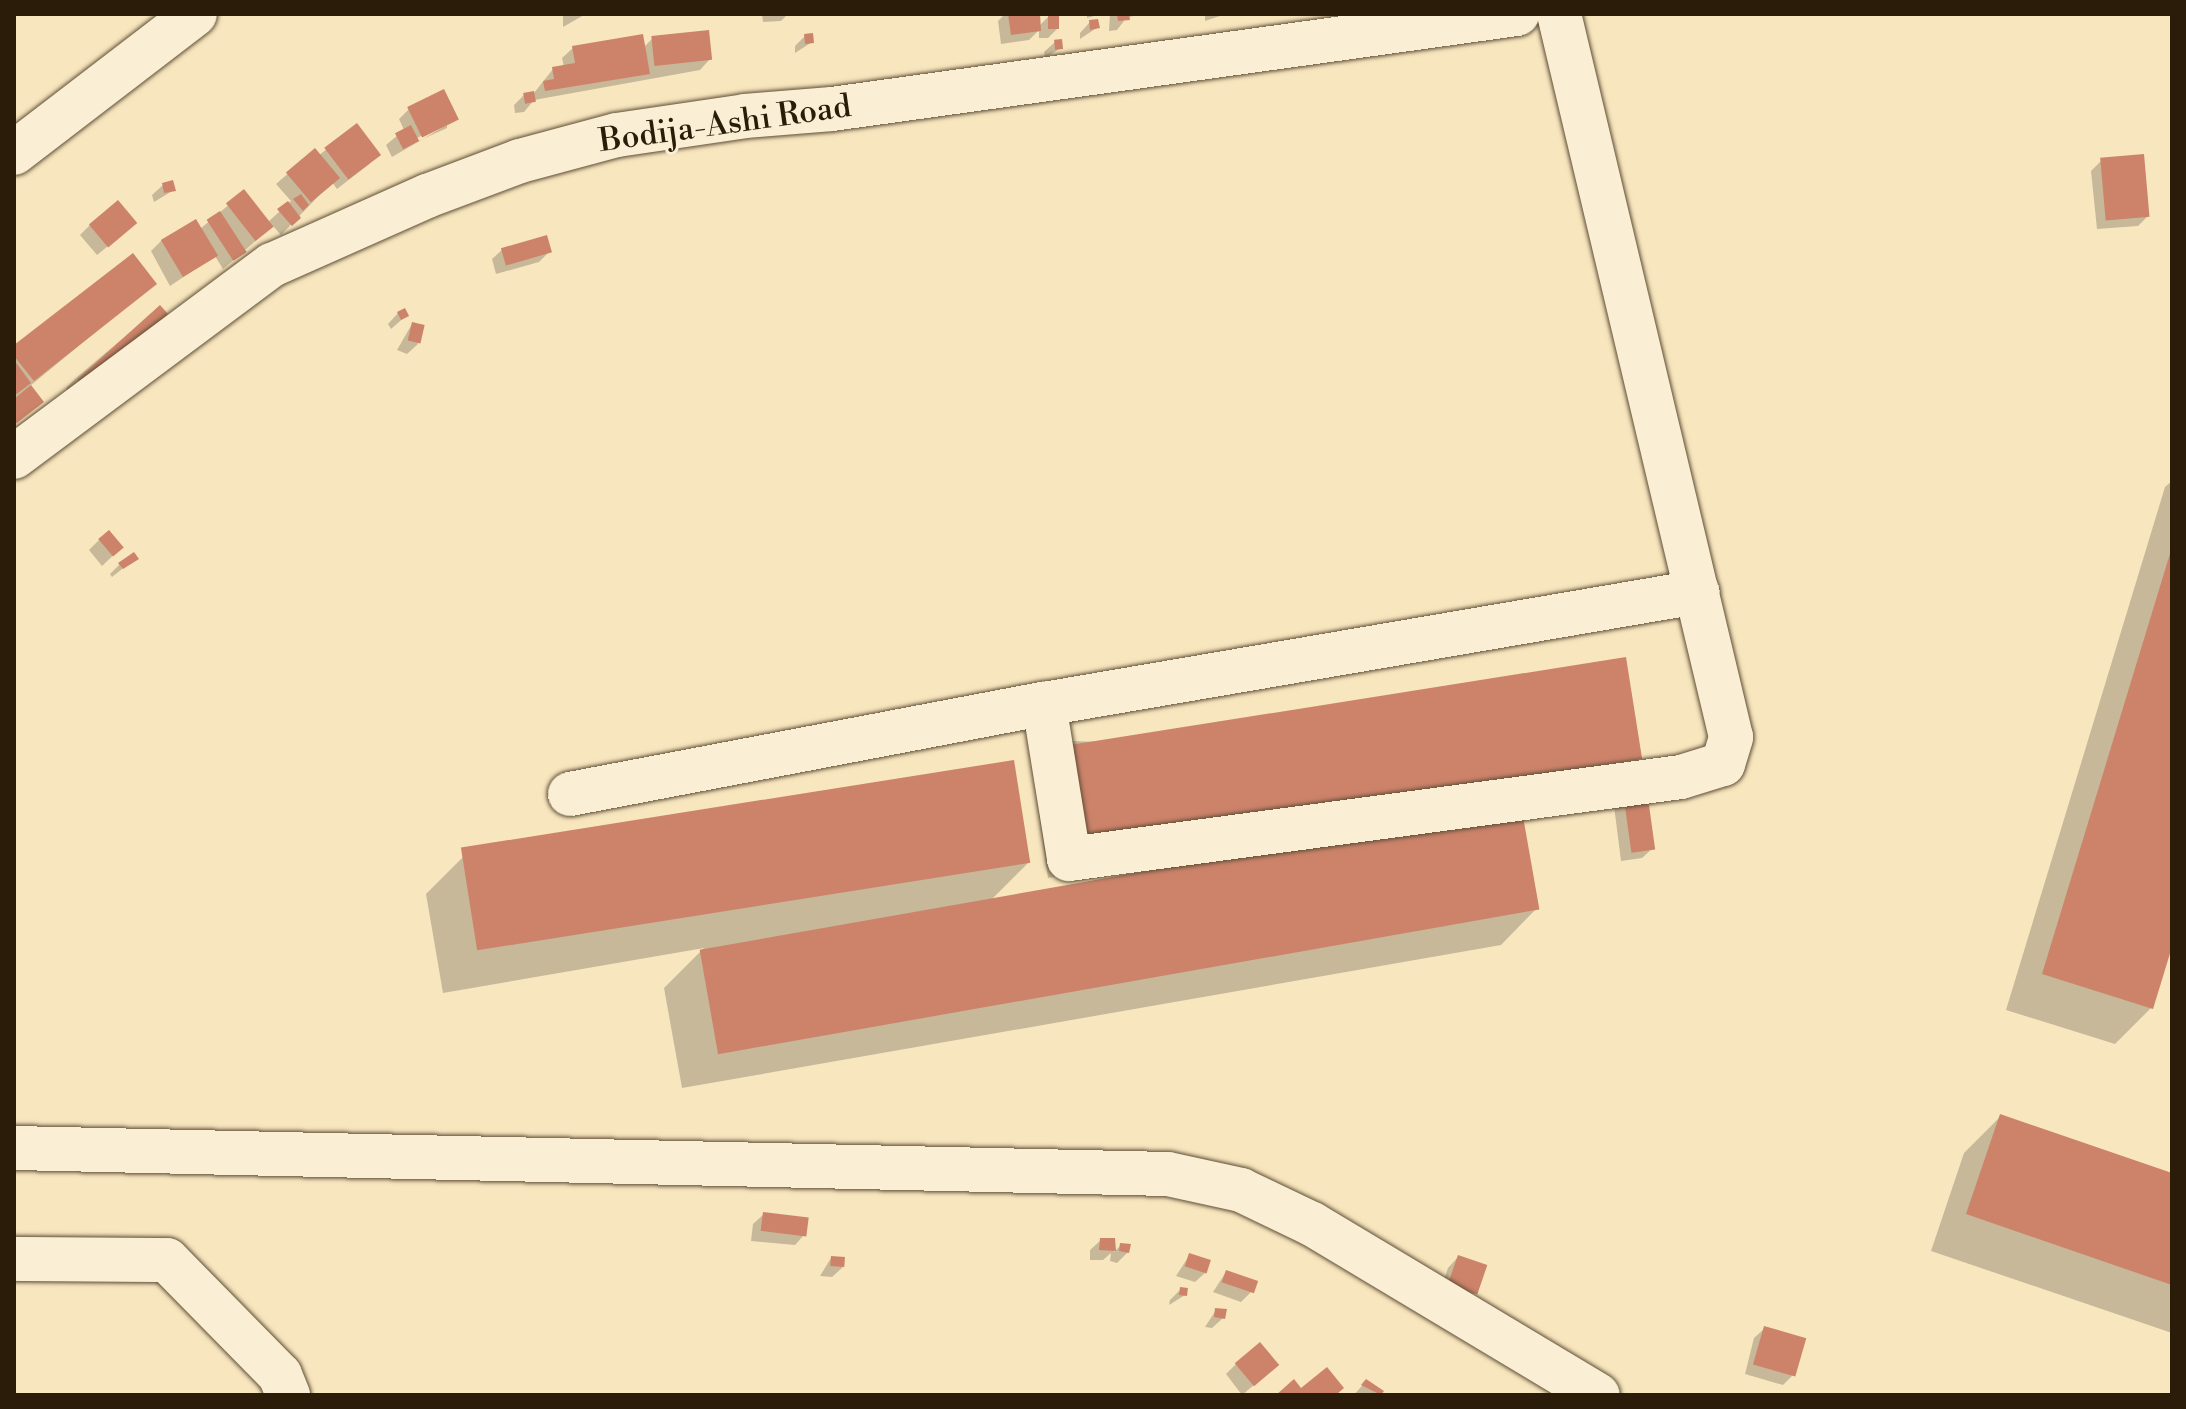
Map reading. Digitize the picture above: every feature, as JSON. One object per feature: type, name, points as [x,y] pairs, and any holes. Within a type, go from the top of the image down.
[{"type":"street","points":[[14,153],[195,14]]},
{"type":"street","name":"Bodija-Ashi Road","points":[[14,457],[272,265],[427,196],[520,161],[617,135],[745,116],[832,109],[1517,14]]},
{"type":"street","points":[[1044,704],[1069,859],[1681,777],[1723,764],[1731,737],[1559,14]]},
{"type":"street","points":[[570,794],[1044,704],[1697,592]]},
{"type":"street","points":[[14,1148],[1168,1174],[1241,1190],[1312,1224],[1598,1395]]},
{"type":"street","points":[[14,1259],[167,1260],[280,1375],[288,1395]]},
{"type":"building","points":[[1008,14],[1040,14],[1041,31],[1011,35]]},
{"type":"building","points":[[1048,14],[1059,14],[1059,29],[1048,29]]},
{"type":"building","points":[[1117,14],[1129,14],[1130,20],[1118,21]]},
{"type":"building","points":[[1098,19],[1100,28],[1090,30],[1089,20]]},
{"type":"building","points":[[709,30],[712,60],[654,66],[651,36]]},
{"type":"building","points":[[813,33],[814,43],[805,44],[804,34]]},
{"type":"building","points":[[643,34],[650,74],[545,91],[543,81],[554,79],[552,67],[575,63],[572,46]]},
{"type":"building","points":[[1062,39],[1063,49],[1055,50],[1054,40]]},
{"type":"building","points":[[444,89],[459,120],[422,138],[407,107]]},
{"type":"building","points":[[534,91],[536,102],[525,104],[523,93]]},
{"type":"building","points":[[357,123],[381,155],[348,180],[324,148]]},
{"type":"building","points":[[411,125],[419,141],[403,149],[395,133]]},
{"type":"building","points":[[315,148],[340,178],[311,202],[286,172]]},
{"type":"building","points":[[2144,154],[2149,217],[2106,221],[2100,158]]},
{"type":"building","points":[[173,180],[176,191],[164,193],[162,183]]},
{"type":"building","points":[[244,189],[274,227],[255,241],[226,203]]},
{"type":"building","points":[[301,194],[309,205],[303,211],[293,199]]},
{"type":"building","points":[[118,200],[137,223],[108,247],[89,224]]},
{"type":"building","points":[[288,201],[301,218],[292,226],[277,209]]},
{"type":"building","points":[[220,211],[247,252],[233,261],[207,220]]},
{"type":"building","points":[[196,219],[218,256],[183,277],[161,240]]},
{"type":"building","points":[[547,235],[552,252],[506,266],[501,248]]},
{"type":"building","points":[[133,253],[157,284],[34,381],[14,356],[14,345]]},
{"type":"building","points":[[160,305],[168,314],[86,388],[78,379]]},
{"type":"building","points":[[405,308],[409,316],[401,320],[397,312]]},
{"type":"building","points":[[412,322],[425,325],[420,343],[408,341]]},
{"type":"building","points":[[14,360],[31,383],[14,396]]},
{"type":"building","points":[[31,385],[44,402],[14,425],[14,399]]},
{"type":"building","points":[[109,530],[124,548],[113,557],[98,539]]},
{"type":"building","points":[[2172,547],[2172,947],[2153,1009],[2042,974]]},
{"type":"building","points":[[134,552],[139,559],[123,569],[118,563]]},
{"type":"building","points":[[1626,657],[1642,759],[1086,847],[1070,745]]},
{"type":"building","points":[[1014,760],[1030,863],[477,950],[461,848]]},
{"type":"building","points":[[1647,791],[1655,849],[1631,853],[1623,794]]},
{"type":"building","points":[[1521,805],[1539,909],[718,1054],[700,950]]},
{"type":"building","points":[[2000,1114],[2172,1173],[2172,1285],[1966,1214]]},
{"type":"building","points":[[763,1212],[809,1218],[806,1236],[761,1231]]},
{"type":"building","points":[[1100,1238],[1115,1238],[1116,1251],[1099,1250]]},
{"type":"building","points":[[1120,1243],[1131,1244],[1129,1253],[1119,1251]]},
{"type":"building","points":[[1189,1253],[1211,1260],[1207,1273],[1185,1266]]},
{"type":"building","points":[[1458,1255],[1487,1265],[1477,1294],[1448,1284]]},
{"type":"building","points":[[831,1256],[845,1257],[844,1267],[830,1266]]},
{"type":"building","points":[[1226,1270],[1258,1281],[1254,1293],[1222,1282]]},
{"type":"building","points":[[1180,1287],[1188,1288],[1187,1296],[1179,1295]]},
{"type":"building","points":[[1215,1308],[1227,1309],[1225,1319],[1214,1317]]},
{"type":"building","points":[[1764,1326],[1806,1338],[1795,1377],[1753,1364]]},
{"type":"building","points":[[1260,1342],[1279,1365],[1254,1386],[1235,1363]]},
{"type":"building","points":[[1327,1367],[1344,1388],[1336,1395],[1276,1395],[1294,1379],[1301,1388]]},
{"type":"building","points":[[1366,1379],[1384,1391],[1381,1395],[1361,1385]]}]
